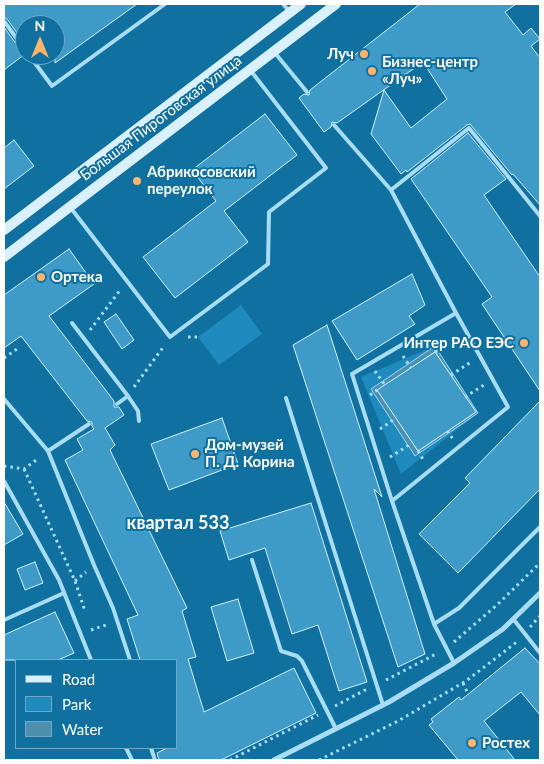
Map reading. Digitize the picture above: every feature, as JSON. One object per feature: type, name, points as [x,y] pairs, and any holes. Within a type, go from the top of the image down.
[{"type":"main road","name":"Большая Пироговская улица","points":[[4,230],[301,4]]},
{"type":"main road","name":"Большая Пироговская улица","points":[[4,257],[336,4]]},
{"type":"street","points":[[274,760],[383,705],[454,663],[514,620],[540,593]]},
{"type":"lane","points":[[36,65],[52,86],[165,4]]},
{"type":"lane","points":[[283,4],[290,12]]},
{"type":"lane","points":[[4,21],[15,36]]},
{"type":"lane","points":[[274,51],[307,92]]},
{"type":"lane","points":[[69,206],[170,338],[268,264],[269,212],[326,168],[250,69]]},
{"type":"lane","points":[[334,125],[391,190],[508,407],[392,501]]},
{"type":"lane","points":[[391,190],[469,128],[540,216]]},
{"type":"lane","points":[[454,663],[434,624],[392,501],[352,374],[456,313]]},
{"type":"lane","points":[[72,323],[128,396],[138,411],[138,421]]},
{"type":"lane","points":[[117,404],[128,396]]},
{"type":"lane","points":[[286,398],[383,705]]},
{"type":"lane","points":[[4,400],[48,451],[113,608],[130,659]]},
{"type":"lane","points":[[48,451],[89,424]]},
{"type":"lane","points":[[4,480],[58,580],[91,659]]},
{"type":"lane","points":[[434,624],[459,608],[540,527]]},
{"type":"lane","points":[[252,560],[281,651],[297,656],[302,661],[336,729]]},
{"type":"lane","points":[[4,620],[64,593]]},
{"type":"lane","points":[[514,620],[540,653]]},
{"type":"path","points":[[83,338],[127,282]]},
{"type":"path","points":[[437,351],[466,332]]},
{"type":"path","points":[[128,396],[170,338],[198,337]]},
{"type":"path","points":[[4,358],[17,349]]},
{"type":"path","points":[[452,374],[480,356]]},
{"type":"path","points":[[405,358],[411,368]]},
{"type":"path","points":[[375,371],[385,385]]},
{"type":"path","points":[[466,396],[492,379]]},
{"type":"path","points":[[369,396],[377,390]]},
{"type":"path","points":[[382,427],[396,418]]},
{"type":"path","points":[[447,431],[450,435]]},
{"type":"path","points":[[393,455],[412,443]]},
{"type":"path","points":[[4,466],[24,469],[48,451]]},
{"type":"path","points":[[418,451],[422,458]]},
{"type":"path","points":[[24,469],[75,581],[86,614]]},
{"type":"path","points":[[230,760],[446,649],[498,604],[540,563]]},
{"type":"path","points":[[319,760],[398,721],[462,683],[518,640],[540,616]]},
{"type":"path","points":[[92,630],[116,621]]},
{"type":"path","points":[[89,622],[95,638]]},
{"type":"path","points":[[462,683],[468,694]]},
{"type":"green space","points":[[241,305],[262,334],[219,365],[198,337]]},
{"type":"green space","points":[[435,346],[371,389],[415,456],[478,413],[401,474],[361,377]]},
{"type":"water","points":[[435,346],[478,413],[415,456],[371,389]],"holes":[[[435,352],[476,412],[418,451],[378,390]]]},
{"type":"building","points":[[4,4],[137,4],[65,56],[65,15],[15,15],[15,30],[4,17]]},
{"type":"building","points":[[420,4],[516,4],[505,12],[523,35],[531,28],[540,39],[531,46],[540,58],[540,205],[512,175],[470,124],[407,172],[406,170],[401,174],[371,134],[384,90],[411,128],[447,99],[423,62],[337,123],[332,122],[331,127],[324,132],[299,98],[304,94],[309,95],[310,90]]},
{"type":"building","points":[[4,27],[15,42],[15,62],[4,70]]},
{"type":"building","points":[[265,114],[297,155],[224,211],[248,242],[175,298],[143,257],[216,201],[192,170]]},
{"type":"building","points":[[468,133],[506,179],[484,195],[540,277],[540,391],[482,304],[492,297],[411,179]]},
{"type":"building","points":[[14,140],[34,166],[4,189],[4,148]]},
{"type":"building","points":[[69,249],[94,284],[49,316],[114,401],[114,407],[119,407],[124,415],[105,428],[115,445],[110,450],[187,608],[182,611],[196,657],[188,659],[204,712],[294,668],[316,713],[221,760],[159,760],[157,753],[165,749],[178,749],[178,659],[140,659],[127,619],[138,615],[65,460],[83,450],[77,439],[94,429],[92,422],[87,421],[21,336],[4,348],[4,295]]},
{"type":"building","points":[[412,274],[425,305],[409,316],[415,324],[357,360],[332,321]]},
{"type":"building","points":[[116,314],[134,340],[122,349],[104,322]]},
{"type":"building","points":[[327,325],[382,497],[374,489],[425,654],[398,667],[293,345]]},
{"type":"building","points":[[435,352],[476,412],[418,451],[377,390]]},
{"type":"building","points":[[540,401],[540,489],[458,573],[419,534],[470,483],[465,478]]},
{"type":"building","name":"Дом-музей П. Д. Корина","points":[[222,418],[238,464],[169,490],[151,444]]},
{"type":"building","points":[[4,502],[23,534],[4,545]]},
{"type":"building","points":[[311,503],[367,682],[339,691],[318,625],[292,634],[265,548],[229,560],[220,531]]},
{"type":"building","points":[[35,562],[43,583],[25,590],[17,569]]},
{"type":"building","points":[[238,599],[254,653],[227,661],[211,607]]},
{"type":"building","points":[[55,612],[74,653],[60,659],[4,660],[4,635]]},
{"type":"building","points":[[525,648],[540,664],[540,715],[521,692],[484,721],[515,760],[458,760],[429,725],[433,722],[431,719],[459,697],[461,700]]},
{"type":"place","name":"Луч","points":[[364,54]]},
{"type":"place","name":"Бизнес-центр «Луч»","points":[[372,71]]},
{"type":"place","name":"Абрикосовский переулок","points":[[137,181]]},
{"type":"place","name":"Ортека","points":[[41,277]]},
{"type":"place","name":"Интер РАО ЕЭС","points":[[524,343]]},
{"type":"place","name":"Дом-музей П. Д. Корина","points":[[195,454]]},
{"type":"place","name":"Ростех","points":[[472,743]]},
{"type":"district","name":"квартал 533","points":[[178,523]]}]
